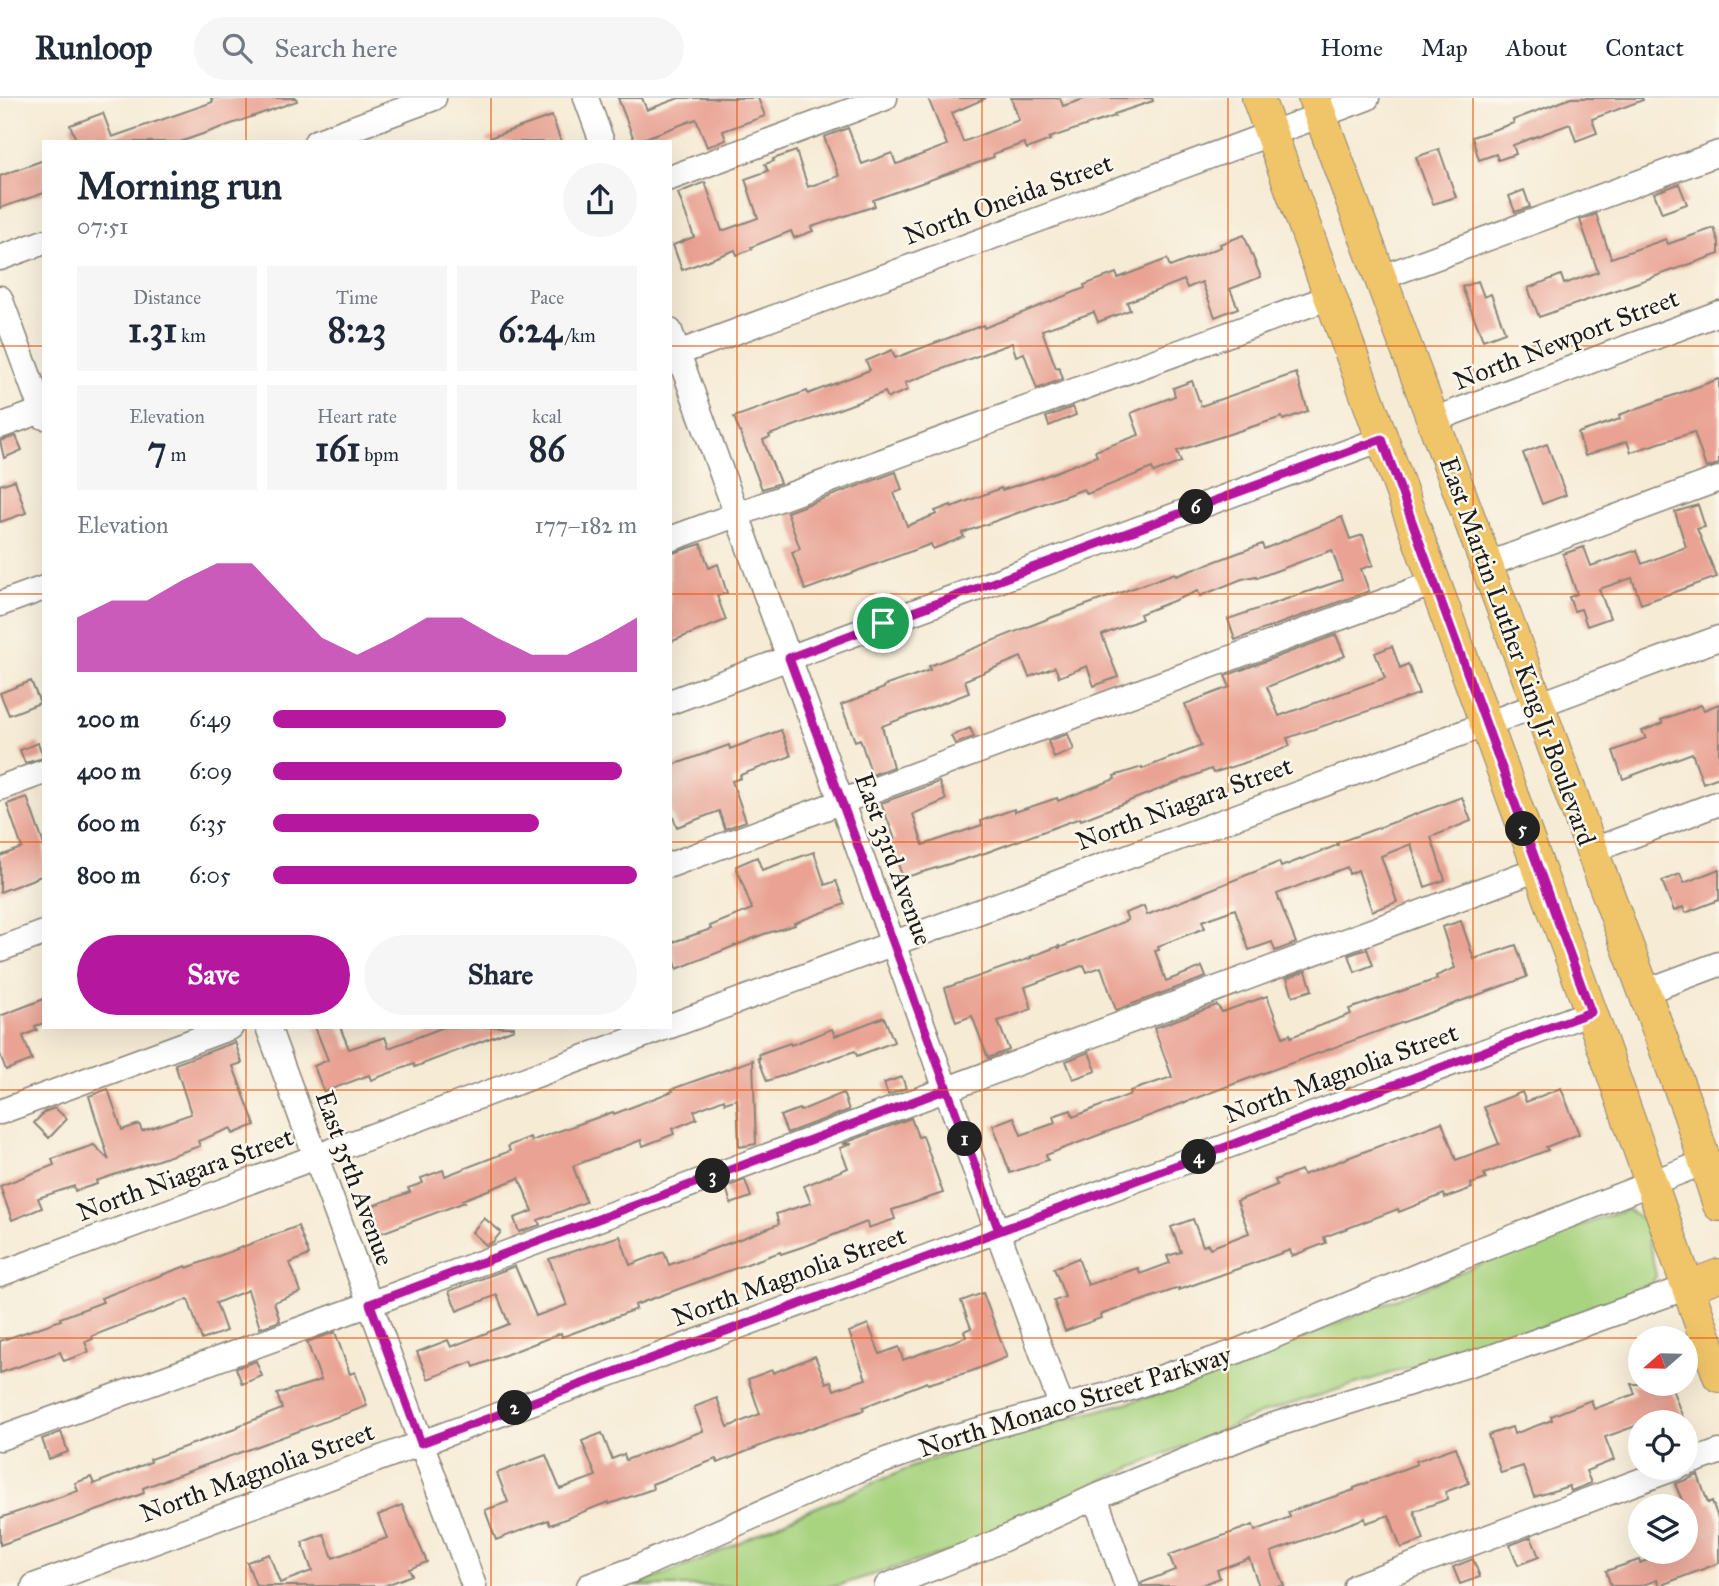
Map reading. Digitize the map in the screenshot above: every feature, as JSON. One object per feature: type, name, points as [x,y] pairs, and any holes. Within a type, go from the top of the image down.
[{"type":"main road","points":[[1258,98],[1538,869],[1578,1017],[1652,1183],[1719,1376]]},
{"type":"main road","name":"East Martin Luther King Jr Boulevard","points":[[1317,107],[1591,851],[1653,989],[1712,1159],[1719,1206]]},
{"type":"main road","points":[[1688,1287],[1719,1275]]},
{"type":"street","points":[[321,140],[434,98]]},
{"type":"street","points":[[586,98],[601,140]]},
{"type":"street","points":[[672,177],[885,98]]},
{"type":"street","name":"North Oneida Street","points":[[673,347],[1271,134],[1317,107],[1367,98]]},
{"type":"street","points":[[1380,278],[1719,153]]},
{"type":"street","points":[[0,258],[42,243]]},
{"type":"street","points":[[672,538],[1330,297]]},
{"type":"street","points":[[0,298],[42,409]]},
{"type":"street","name":"North Newport Street","points":[[1433,420],[1719,313]]},
{"type":"street","name":"East 33rd Avenue","points":[[673,347],[737,514],[1062,1408]]},
{"type":"street","points":[[0,425],[42,412]]},
{"type":"street","points":[[672,701],[1382,439]]},
{"type":"street","points":[[1486,565],[1719,479]]},
{"type":"street","points":[[672,864],[1434,583]]},
{"type":"street","points":[[0,604],[42,589]]},
{"type":"street","name":"North Niagara Street","points":[[672,1025],[1719,638]]},
{"type":"street","points":[[0,788],[42,773]]},
{"type":"street","points":[[1591,851],[1719,803]]},
{"type":"street","points":[[0,1438],[370,1304],[1538,869]]},
{"type":"street","points":[[0,949],[42,934]]},
{"type":"street","points":[[1653,989],[1719,964]]},
{"type":"street","name":"North Magnolia Street","points":[[34,1586],[1578,1017]]},
{"type":"street","points":[[0,1112],[226,1029]]},
{"type":"street","name":"East 35th Avenue","points":[[269,1029],[474,1586]]},
{"type":"street","name":"North Niagara Street","points":[[0,1273],[660,1029]]},
{"type":"street","name":"North Monaco Street Parkway","points":[[589,1586],[632,1570],[858,1470],[942,1440],[1168,1377],[1712,1159]]},
{"type":"street","points":[[887,1586],[986,1547],[1095,1497],[1268,1427],[1489,1358],[1688,1287]]},
{"type":"street","points":[[1698,1460],[1719,1452]]},
{"type":"street","points":[[1356,1586],[1643,1480]]},
{"type":"street","points":[[1095,1497],[1127,1586]]},
{"type":"green space","points":[[1627,1209],[1645,1221],[1656,1276],[1645,1295],[1265,1412],[1093,1484],[961,1548],[836,1586],[635,1586],[704,1559],[800,1514],[912,1467],[965,1447],[1184,1387],[1516,1249]]},
{"type":"building","points":[[211,98],[296,98],[297,101],[186,140],[76,140],[70,125],[103,113],[112,137],[213,102]]},
{"type":"building","points":[[618,98],[642,98],[647,110],[679,98],[758,98],[765,116],[723,131],[726,140],[707,147],[696,119],[634,140]]},
{"type":"building","points":[[928,98],[986,98],[952,113],[963,142],[1019,120],[1011,98],[1060,98],[1063,106],[1087,98],[1152,98],[1153,101],[1049,138],[1050,140],[1027,149],[1024,143],[993,154],[994,157],[873,200],[875,206],[811,227],[813,231],[794,238],[791,231],[737,255],[735,250],[682,270],[673,245],[694,237],[678,193],[705,182],[722,231],[758,218],[745,179],[768,171],[765,164],[774,161],[773,159],[796,151],[808,187],[839,176],[824,137],[848,128],[862,164],[892,153],[896,164],[947,145]]},
{"type":"building","points":[[1571,98],[1643,100],[1592,119],[1597,133],[1576,141],[1570,124],[1513,145],[1516,154],[1498,160],[1496,154],[1479,160],[1472,137],[1514,123],[1513,120]]},
{"type":"building","points":[[552,116],[560,140],[486,140]]},
{"type":"building","points":[[1439,149],[1456,197],[1433,204],[1416,157]]},
{"type":"building","points":[[42,161],[42,194],[0,208],[0,176]]},
{"type":"building","points":[[1679,184],[1687,204],[1662,213],[1654,193]]},
{"type":"building","points":[[1524,190],[1530,207],[1515,212],[1509,196]]},
{"type":"building","points":[[1596,214],[1611,258],[1666,239],[1668,244],[1714,228],[1719,254],[1539,317],[1528,288],[1561,275],[1564,284],[1598,272],[1580,220]]},
{"type":"building","points":[[1244,235],[1261,277],[1230,289],[1238,308],[1215,317],[1202,282],[1187,288],[1184,280],[1127,302],[1130,310],[1098,322],[1094,312],[1042,330],[1056,368],[1059,367],[1063,379],[1037,389],[1024,353],[1016,356],[1012,343],[905,383],[908,390],[888,398],[885,392],[769,435],[770,437],[763,440],[780,483],[762,489],[734,417],[807,391],[808,394],[870,370],[866,361],[892,350],[895,358],[983,325],[984,328],[1116,273],[1118,278],[1167,259],[1170,267]]},
{"type":"building","points":[[1478,281],[1484,297],[1491,294],[1505,332],[1483,340],[1462,287]]},
{"type":"building","points":[[1296,373],[1308,411],[1177,451],[1181,462],[1154,473],[1152,468],[1087,494],[1084,489],[962,533],[964,537],[933,549],[931,544],[805,590],[792,552],[800,549],[787,512],[896,472],[902,490],[894,493],[907,526],[951,505],[952,507],[1001,488],[1002,490],[1040,478],[1097,456],[1095,451],[1139,435],[1131,413],[1175,396],[1173,388],[1192,381],[1201,406]]},
{"type":"building","points":[[1719,379],[1719,464],[1706,468],[1694,432],[1631,452],[1627,441],[1585,456],[1578,433],[1620,419],[1619,415]]},
{"type":"building","points":[[1073,407],[1076,415],[1049,426],[1046,417]]},
{"type":"building","points":[[16,436],[22,450],[4,458],[0,441]]},
{"type":"building","points":[[1547,444],[1566,495],[1542,504],[1523,453]]},
{"type":"building","points":[[15,480],[26,513],[0,522],[0,485]]},
{"type":"building","points":[[1698,505],[1705,527],[1697,529],[1717,577],[1641,604],[1632,578],[1599,589],[1610,618],[1587,626],[1581,609],[1574,611],[1569,597],[1577,594],[1563,554],[1584,547],[1591,566],[1637,550],[1642,564],[1686,547],[1675,512]]},
{"type":"building","points":[[1342,517],[1350,539],[1363,535],[1373,565],[1361,569],[1369,591],[1235,640],[1228,619],[1342,580],[1332,550],[1257,578],[1242,579],[1200,596],[1198,591],[1140,614],[1142,619],[1102,635],[1118,677],[1094,686],[1087,666],[1059,677],[1055,667],[1029,677],[1021,657],[965,680],[969,693],[882,726],[893,767],[872,775],[860,739],[855,741],[841,705],[930,670],[929,666],[1050,618],[1262,544],[1264,549]]},
{"type":"building","points":[[701,544],[709,568],[718,564],[727,593],[717,596],[726,620],[672,641],[672,553]]},
{"type":"building","points":[[1336,635],[1345,656],[1267,687],[1279,716],[1385,678],[1375,653],[1392,646],[1400,668],[1408,664],[1419,694],[1287,738],[1290,746],[1259,758],[1213,773],[1211,769],[1081,820],[1080,818],[985,853],[903,878],[890,841],[895,839],[881,803],[939,782],[946,800],[913,814],[923,845],[982,825],[981,821],[1014,809],[1015,812],[1057,798],[1058,801],[1115,779],[1114,776],[1142,769],[1201,746],[1185,704],[1230,687],[1225,676]]},
{"type":"building","points":[[31,681],[40,703],[9,715],[0,693]]},
{"type":"building","points":[[1719,704],[1719,777],[1703,783],[1692,753],[1623,779],[1613,751],[1646,738],[1642,731],[1663,723],[1661,720],[1701,705],[1704,710]]},
{"type":"building","points":[[970,728],[974,737],[955,744],[951,736]]},
{"type":"building","points":[[781,730],[791,756],[740,775],[741,778],[732,781],[746,821],[725,829],[719,811],[677,827],[672,815],[672,765],[729,745],[730,749]]},
{"type":"building","points":[[1068,734],[1074,750],[1054,758],[1048,741]]},
{"type":"building","points":[[38,743],[42,759],[25,763],[20,750]]},
{"type":"building","points":[[27,797],[42,839],[42,876],[0,892],[0,856],[22,848],[7,804]]},
{"type":"building","points":[[1462,797],[1471,821],[1431,837],[1445,880],[1425,887],[1411,844],[1381,856],[1397,902],[1372,911],[1358,870],[1349,874],[1347,867],[1277,894],[1296,943],[1275,951],[1272,942],[1249,950],[1235,909],[1202,921],[1205,928],[1158,946],[1159,950],[1155,951],[1166,981],[1202,967],[1206,977],[1116,1010],[1101,967],[1087,972],[1084,965],[1025,987],[1032,1009],[998,1021],[1009,1050],[988,1058],[972,1016],[956,1022],[945,988],[1059,948],[1128,920],[1125,913],[1144,906],[1147,915],[1279,862],[1281,867],[1338,845],[1337,843]]},
{"type":"building","points":[[814,852],[825,885],[836,881],[845,904],[677,969],[672,942],[711,929],[710,926],[752,909],[736,866],[757,857],[762,870]]},
{"type":"building","points":[[1719,869],[1719,900],[1685,913],[1683,907],[1674,911],[1662,881],[1680,874],[1684,883]]},
{"type":"building","points":[[1461,921],[1474,959],[1516,945],[1527,977],[1212,1092],[1046,1155],[1048,1160],[1010,1173],[993,1125],[1014,1117],[1021,1135],[1055,1123],[1053,1116],[1071,1110],[1073,1117],[1131,1094],[1130,1091],[1172,1077],[1154,1028],[1217,1005],[1222,1012],[1267,996],[1283,1037],[1290,1034],[1291,1037],[1351,1014],[1349,1009],[1437,979],[1436,976],[1455,968],[1442,927]]},
{"type":"building","points":[[1367,949],[1373,965],[1355,972],[1349,955]]},
{"type":"building","points":[[1306,971],[1312,990],[1293,996],[1287,978]]},
{"type":"building","points":[[42,1000],[42,1024],[35,1026],[37,1030],[23,1036],[32,1060],[6,1070],[0,1054],[0,1016]]},
{"type":"building","points":[[884,1017],[894,1042],[857,1056],[855,1051],[767,1081],[759,1054],[832,1029],[835,1036]]},
{"type":"building","points":[[316,1029],[341,1029],[349,1049],[385,1037],[389,1048],[439,1029],[514,1029],[415,1067],[414,1064],[371,1080],[369,1075],[324,1092],[314,1066],[328,1060]]},
{"type":"building","points":[[235,1042],[242,1063],[233,1066],[255,1125],[233,1134],[231,1128],[198,1141],[200,1146],[96,1181],[97,1184],[75,1191],[74,1186],[38,1198],[42,1208],[12,1220],[0,1186],[54,1165],[52,1159],[94,1145],[109,1160],[89,1096],[108,1089],[122,1130],[139,1124],[142,1131],[191,1114],[175,1064]]},
{"type":"building","points":[[1089,1052],[1096,1071],[1073,1079],[1066,1061]]},
{"type":"building","points":[[753,1060],[756,1144],[739,1147],[737,1099],[725,1103],[724,1099],[694,1111],[697,1119],[672,1129],[674,1134],[643,1146],[641,1140],[573,1166],[586,1202],[538,1220],[540,1225],[519,1232],[514,1218],[533,1211],[519,1178],[462,1200],[465,1202],[376,1235],[366,1208],[410,1192],[408,1188],[423,1183],[421,1178],[443,1170],[445,1176],[510,1151],[508,1146],[530,1137],[531,1141],[613,1112],[614,1114],[673,1091],[672,1089]]},
{"type":"building","points":[[902,1077],[906,1088],[888,1095],[884,1083]]},
{"type":"building","points":[[1561,1088],[1579,1134],[1546,1147],[1548,1150],[1484,1174],[1486,1179],[1471,1184],[1472,1188],[1445,1198],[1444,1194],[1399,1212],[1398,1209],[1324,1237],[1326,1243],[1292,1256],[1290,1250],[1100,1315],[1101,1318],[1065,1331],[1054,1301],[1065,1297],[1054,1268],[1078,1258],[1088,1285],[1138,1268],[1140,1274],[1170,1263],[1167,1256],[1181,1252],[1171,1227],[1193,1219],[1203,1246],[1208,1244],[1210,1248],[1249,1233],[1237,1201],[1277,1185],[1275,1180],[1301,1170],[1303,1175],[1442,1122],[1456,1160],[1499,1144],[1484,1107],[1522,1092],[1526,1102]]},
{"type":"building","points":[[843,1093],[849,1110],[787,1133],[780,1116],[799,1109],[800,1111]]},
{"type":"building","points":[[55,1108],[67,1119],[49,1138],[34,1123],[44,1112]]},
{"type":"building","points":[[911,1118],[918,1137],[923,1136],[943,1193],[892,1210],[895,1219],[868,1228],[867,1222],[635,1305],[636,1309],[562,1337],[561,1333],[474,1367],[472,1362],[428,1379],[417,1352],[448,1340],[451,1347],[509,1324],[497,1295],[457,1311],[449,1291],[515,1266],[536,1316],[567,1305],[549,1259],[620,1236],[630,1265],[664,1252],[669,1265],[779,1224],[776,1214],[811,1203],[804,1186],[848,1168],[840,1148],[852,1144],[842,1144]]},
{"type":"building","points":[[745,1180],[751,1197],[731,1204],[726,1187]]},
{"type":"building","points":[[484,1218],[501,1232],[493,1242],[486,1245],[472,1232]]},
{"type":"building","points":[[298,1226],[309,1255],[290,1263],[301,1292],[274,1302],[280,1321],[260,1328],[248,1290],[216,1303],[226,1331],[202,1340],[188,1299],[92,1336],[93,1339],[85,1342],[89,1352],[64,1361],[60,1352],[0,1373],[0,1341],[61,1320],[60,1318],[103,1302],[101,1298]]},
{"type":"building","points":[[983,1293],[1007,1357],[972,1371],[928,1384],[927,1382],[863,1407],[864,1410],[718,1463],[716,1459],[652,1484],[653,1489],[609,1504],[608,1502],[550,1525],[548,1520],[496,1540],[485,1510],[508,1502],[497,1473],[546,1455],[560,1489],[596,1476],[582,1441],[602,1433],[612,1459],[624,1454],[626,1460],[703,1431],[694,1407],[717,1398],[728,1427],[760,1414],[748,1379],[772,1370],[773,1373],[815,1356],[826,1383],[831,1381],[834,1390],[866,1379],[849,1332],[868,1324],[880,1354],[899,1347],[903,1360],[966,1337],[964,1331],[971,1328],[961,1301]]},
{"type":"building","points":[[335,1332],[350,1374],[355,1372],[367,1406],[143,1488],[144,1493],[0,1545],[0,1518],[78,1491],[75,1483],[91,1477],[94,1484],[151,1462],[150,1459],[238,1428],[282,1409],[277,1394],[321,1380],[307,1342]]},
{"type":"building","points":[[256,1361],[262,1376],[242,1384],[236,1368]]},
{"type":"building","points":[[1630,1396],[1675,1396],[1680,1410],[1628,1410],[1628,1429],[1605,1437],[1614,1460],[1586,1471],[1591,1483],[1571,1491],[1569,1486],[1534,1497],[1523,1466],[1501,1473],[1488,1435],[1512,1427],[1514,1434],[1552,1420],[1551,1416],[1591,1400],[1594,1409]]},
{"type":"building","points":[[61,1432],[68,1452],[49,1459],[42,1439]]},
{"type":"building","points":[[1456,1447],[1469,1483],[1445,1492],[1448,1499],[1414,1511],[1424,1540],[1401,1548],[1389,1515],[1366,1523],[1365,1518],[1271,1552],[1284,1586],[1259,1586],[1249,1558],[1217,1570],[1220,1578],[1199,1586],[1142,1586],[1141,1583],[1175,1570],[1169,1555],[1253,1525],[1255,1531],[1290,1517],[1288,1512],[1354,1490],[1417,1464],[1416,1461]]},
{"type":"building","points":[[1698,1475],[1708,1503],[1712,1501],[1719,1521],[1719,1563],[1659,1586],[1657,1580],[1640,1586],[1611,1586],[1606,1571],[1628,1564],[1698,1564],[1698,1494],[1679,1494],[1675,1484],[1685,1480],[1698,1480]]},
{"type":"building","points":[[402,1505],[427,1562],[409,1569],[412,1575],[384,1586],[256,1586],[247,1562],[269,1554],[280,1583],[312,1571],[302,1542],[324,1534],[333,1558],[387,1538],[378,1515]]},
{"type":"building","points":[[1531,1537],[1539,1557],[1518,1565],[1510,1545]]},
{"type":"building","points":[[1473,1559],[1480,1577],[1460,1584],[1453,1567]]},
{"type":"route","points":[[883,623],[789,658],[999,1231],[421,1443],[370,1304],[947,1089],[999,1231],[1591,1012],[1382,439],[883,623]]}]
